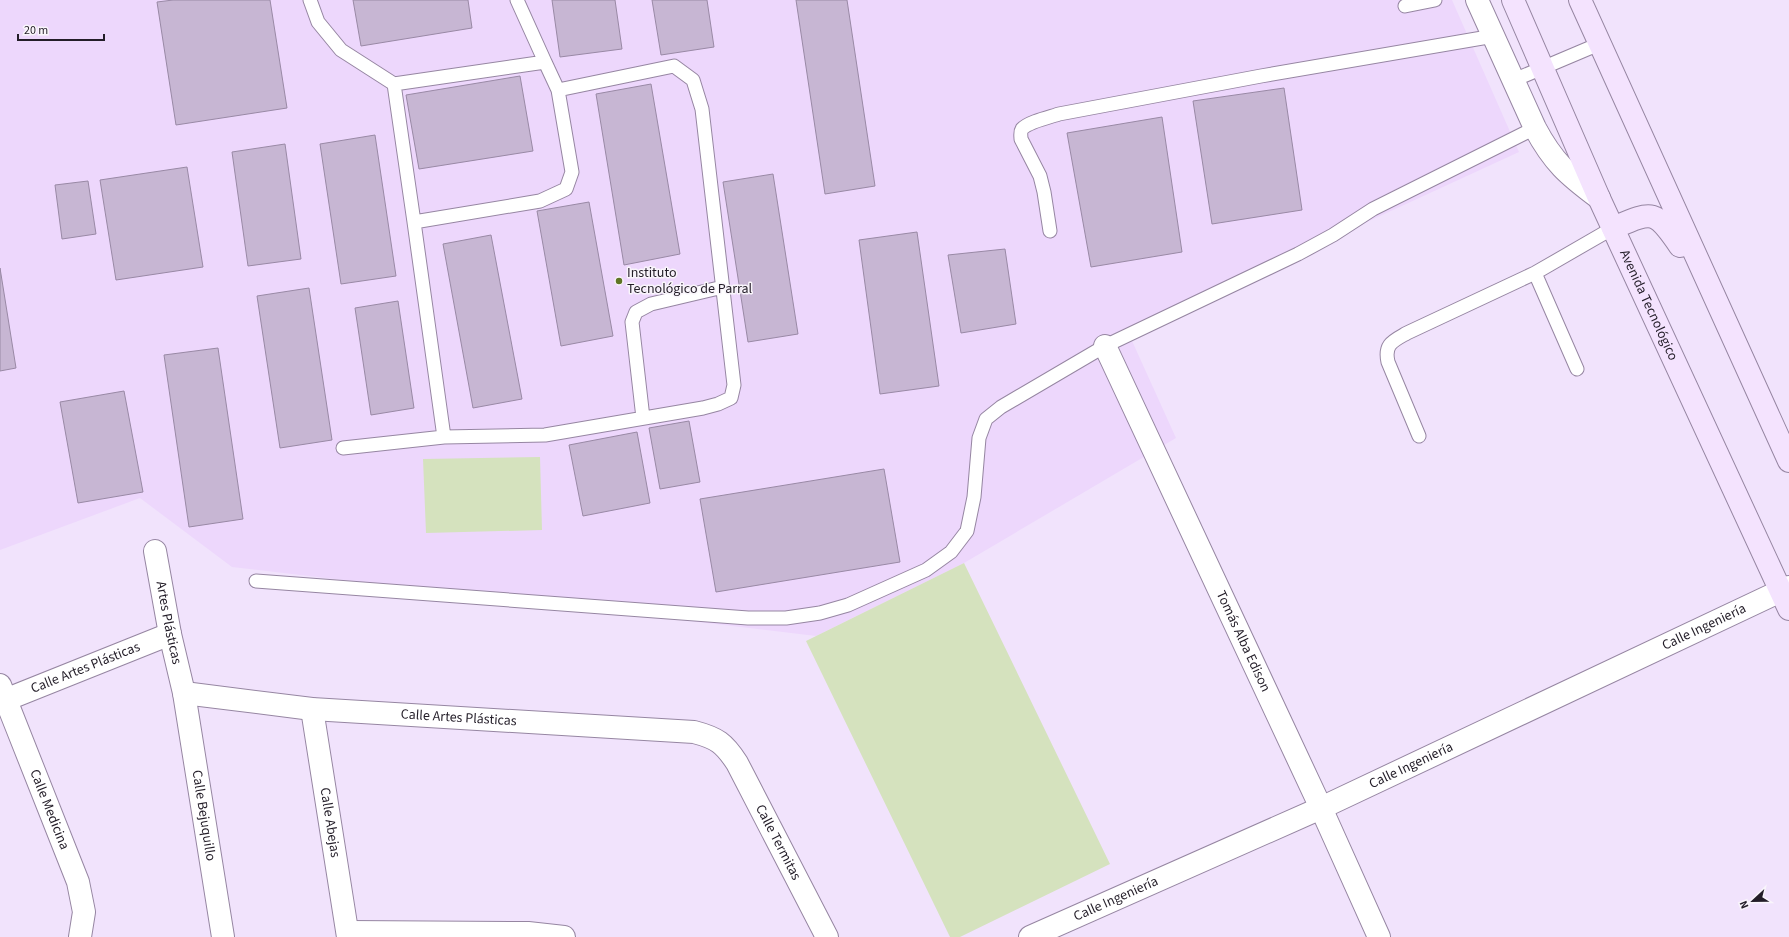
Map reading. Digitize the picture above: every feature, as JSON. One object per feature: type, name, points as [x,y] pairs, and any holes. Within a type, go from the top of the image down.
[{"type":"main road","name":"Avenida Tecnológico","points":[[1513,0],[1599,198],[1786,595]]},
{"type":"main road","points":[[1580,0],[1598,44],[1789,461]]},
{"type":"main road","points":[[1613,228],[1644,215],[1652,215],[1659,218],[1712,292]]},
{"type":"street","points":[[1477,0],[1545,148],[1571,178],[1599,198]]},
{"type":"street","name":"Tomás Alba Edison","points":[[1105,346],[1321,808],[1379,937]]},
{"type":"street","name":"Artes Plásticas","points":[[155,551],[170,634],[184,693]]},
{"type":"street","name":"Calle Ingeniería","points":[[1030,937],[1321,808],[1786,595]]},
{"type":"street","name":"Calle Artes Plásticas","points":[[2,695],[170,634]]},
{"type":"street","name":"Calle Artes Plásticas","points":[[184,693],[312,709],[694,732],[715,738],[728,749]]},
{"type":"street","name":"Calle Bejuquillo","points":[[184,693],[223,937]]},
{"type":"street","name":"Calle Medicina","points":[[2,695],[78,882],[84,912],[80,937]]},
{"type":"street","name":"Calle Abejas","points":[[312,709],[348,934]]},
{"type":"street","name":"Calle Termitas","points":[[728,749],[827,937]]},
{"type":"street","points":[[348,934],[528,932],[564,937]]},
{"type":"lane","points":[[310,0],[318,22],[341,50],[394,84],[545,62]]},
{"type":"lane","points":[[414,222],[540,201],[566,189],[572,172],[558,90],[517,0]]},
{"type":"lane","points":[[1405,6],[1435,0]]},
{"type":"lane","points":[[1050,231],[1040,176],[1021,139],[1022,129],[1031,124],[1059,114],[1268,75],[1494,36]]},
{"type":"lane","points":[[1514,80],[1598,44]]},
{"type":"lane","points":[[343,448],[444,437],[545,435],[703,408],[718,404],[731,398],[734,385],[702,109],[693,80],[674,66],[558,90]]},
{"type":"lane","points":[[394,84],[444,437]]},
{"type":"lane","points":[[256,581],[748,618],[786,618],[820,613],[848,605],[926,570],[951,552],[966,531],[974,497],[979,438],[986,419],[1000,407],[1105,346],[1298,254],[1333,235],[1373,209],[1535,128]]},
{"type":"lane","points":[[1419,436],[1388,362],[1386,353],[1389,346],[1395,340],[1407,333],[1534,273],[1613,228]]},
{"type":"lane","points":[[1534,273],[1577,369]]},
{"type":"lane","points":[[643,418],[632,322],[636,312],[650,304],[723,287]]},
{"type":"shaded area","name":"Instituto Tecnológico de Parral","points":[[0,0],[1452,0],[1519,152],[1128,332],[1176,438],[964,563],[816,636],[232,567],[140,498],[0,550]]},
{"type":"green space","points":[[540,457],[542,530],[426,533],[423,459]]},
{"type":"green space","points":[[964,563],[1110,864],[960,937],[950,937],[806,641]]},
{"type":"building","points":[[173,0],[270,0],[287,108],[176,125],[157,2]]},
{"type":"building","points":[[353,0],[468,0],[472,28],[361,46]]},
{"type":"building","points":[[552,0],[615,0],[622,49],[560,57]]},
{"type":"building","points":[[652,0],[707,0],[714,47],[661,55]]},
{"type":"building","points":[[796,0],[847,0],[875,186],[825,194]]},
{"type":"building","points":[[520,76],[533,151],[419,169],[406,95]]},
{"type":"building","points":[[651,84],[680,254],[624,265],[596,94]]},
{"type":"building","points":[[1284,88],[1302,210],[1212,224],[1193,101]]},
{"type":"building","points":[[1162,117],[1182,252],[1091,267],[1067,133]]},
{"type":"building","points":[[375,135],[396,276],[341,284],[320,144]]},
{"type":"building","points":[[285,144],[301,259],[248,266],[232,152]]},
{"type":"building","points":[[187,167],[203,267],[116,280],[100,180]]},
{"type":"building","points":[[773,174],[798,334],[748,342],[723,182]]},
{"type":"building","points":[[88,181],[96,234],[62,239],[55,185]]},
{"type":"building","points":[[589,202],[613,336],[561,346],[537,211]]},
{"type":"building","points":[[917,232],[939,386],[880,394],[859,240]]},
{"type":"building","points":[[491,235],[522,399],[473,408],[443,244]]},
{"type":"building","points":[[1005,249],[1016,324],[961,333],[948,255]]},
{"type":"building","points":[[0,268],[16,368],[0,371]]},
{"type":"building","points":[[309,288],[332,440],[280,448],[257,296]]},
{"type":"building","points":[[398,301],[414,408],[371,415],[355,308]]},
{"type":"building","points":[[218,348],[243,519],[189,527],[164,355]]},
{"type":"building","points":[[124,391],[143,492],[78,503],[60,402]]},
{"type":"building","points":[[689,421],[700,482],[660,489],[649,428]]},
{"type":"building","points":[[637,432],[650,503],[583,516],[569,445]]},
{"type":"building","points":[[884,469],[900,562],[716,592],[700,499]]},
{"type":"place","name":"Instituto Tecnológico de Parral","points":[[619,281]]}]
